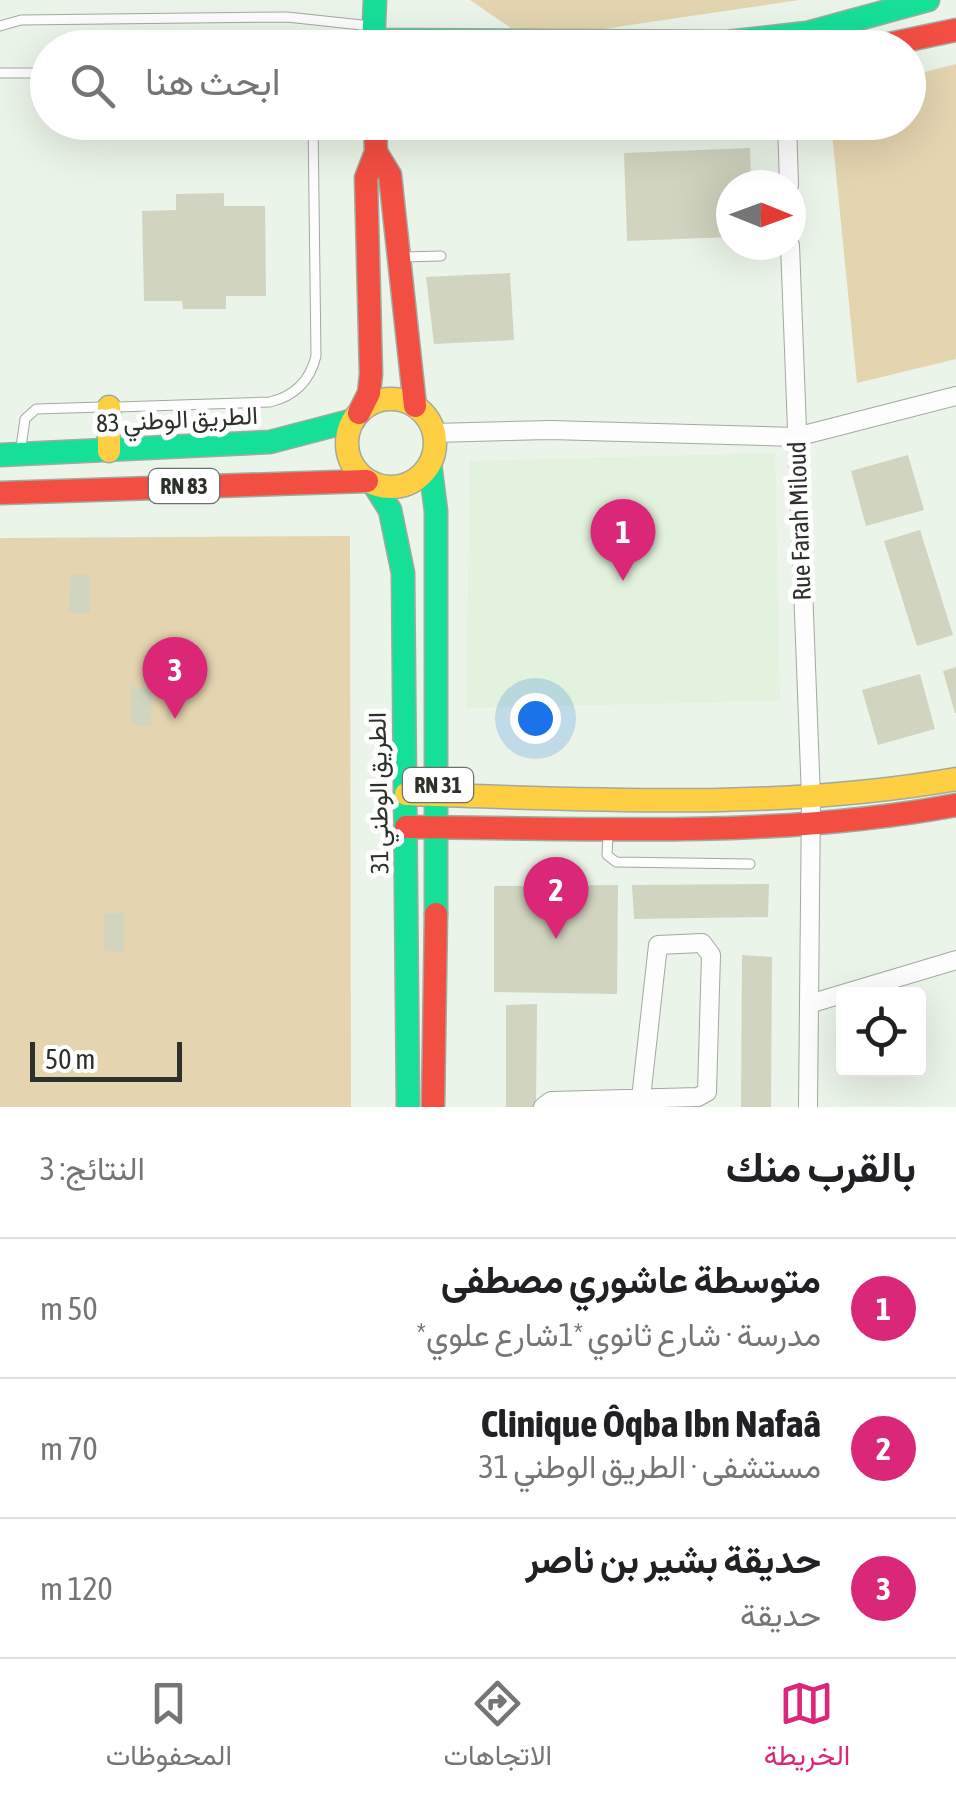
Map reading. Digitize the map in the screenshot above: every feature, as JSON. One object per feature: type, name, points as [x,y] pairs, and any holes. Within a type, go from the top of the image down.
[{"type":"main road","points":[[826,30],[928,0]]},
{"type":"main road","points":[[374,26],[444,30]]},
{"type":"main road","points":[[926,36],[956,30]]},
{"type":"main road","points":[[376,140],[376,152],[366,178],[371,374],[369,393],[348,432],[350,460],[370,482],[394,488],[409,484],[430,464],[434,433],[415,406],[390,174],[376,152]]},
{"type":"main road","points":[[356,417],[385,400],[415,406]]},
{"type":"main road","points":[[109,407],[109,451]]},
{"type":"main road","name":"الطريق الوطني 83","points":[[10,455],[270,442],[356,417]]},
{"type":"main road","name":"RN 31","points":[[430,464],[436,511],[438,795],[433,1107]]},
{"type":"main road","name":"RN 83","points":[[0,492],[370,482]]},
{"type":"main road","name":"الطريق الوطني 31","points":[[370,482],[390,510],[403,574],[408,1107]]},
{"type":"main road","points":[[406,794],[811,798],[956,779]]},
{"type":"main road","points":[[406,827],[810,826],[888,818],[956,805]]},
{"type":"street","points":[[788,140],[789,170]]},
{"type":"street","name":"Rue Farah Miloud","points":[[790,260],[811,798],[808,1107]]},
{"type":"street","points":[[434,433],[550,430],[796,437],[956,396]]},
{"type":"street","points":[[543,1107],[551,1101],[698,1097],[707,1092],[711,955],[702,942],[663,943],[655,952],[641,1098]]},
{"type":"street","points":[[810,1004],[956,960]]},
{"type":"lane","points":[[0,26],[21,20],[287,17],[374,26]]},
{"type":"lane","points":[[0,73],[30,73]]},
{"type":"lane","points":[[10,455],[24,419],[36,409],[270,402],[292,394],[308,378],[316,356],[313,140]]},
{"type":"lane","points":[[397,258],[441,256]]},
{"type":"lane","points":[[608,827],[607,855],[616,862],[750,864]]},
{"type":"shaded area","points":[[470,0],[799,0],[596,30],[514,30]]},
{"type":"shaded area","points":[[956,64],[956,359],[857,383],[833,140],[926,140],[926,72]]},
{"type":"shaded area","points":[[775,453],[780,701],[466,708],[470,461]]},
{"type":"shaded area","points":[[350,536],[351,1107],[0,1107],[0,538]]},
{"type":"building","points":[[750,148],[751,170],[716,170],[716,238],[627,241],[624,153]]},
{"type":"building","points":[[224,193],[224,206],[265,206],[266,296],[226,296],[226,309],[183,309],[182,301],[144,301],[142,211],[176,210],[176,194]]},
{"type":"building","points":[[510,273],[514,340],[434,344],[426,277]]},
{"type":"building","points":[[908,455],[924,510],[866,526],[851,471]]},
{"type":"building","points":[[920,530],[953,635],[917,646],[884,541]]},
{"type":"building","points":[[70,575],[90,575],[90,613],[69,613]]},
{"type":"building","points":[[956,667],[956,713],[955,713],[943,671]]},
{"type":"building","points":[[920,674],[935,729],[878,745],[862,690]]},
{"type":"building","points":[[131,687],[152,687],[151,726],[131,725]]},
{"type":"building","points":[[769,884],[768,917],[634,919],[632,885]]},
{"type":"building","points":[[618,885],[617,994],[494,992],[494,886]]},
{"type":"building","points":[[104,913],[124,913],[124,952],[104,951]]},
{"type":"building","points":[[742,955],[772,957],[771,1107],[741,1107]]},
{"type":"building","points":[[537,1004],[536,1107],[506,1107],[506,1005]]},
{"type":"traffic: fast","points":[[374,30],[375,0]]},
{"type":"traffic: fast","points":[[818,30],[928,0]]},
{"type":"traffic: fast","points":[[0,455],[270,442],[354,420]]},
{"type":"traffic: fast","points":[[430,464],[436,511],[436,914]]},
{"type":"traffic: fast","points":[[373,483],[390,510],[403,573],[408,1107]]},
{"type":"traffic: slow","points":[[391,399],[422,412],[435,443],[422,474],[391,487],[360,474],[347,443],[360,412],[391,399]]},
{"type":"traffic: slow","points":[[109,407],[109,451]]},
{"type":"traffic: slow","points":[[406,794],[750,799],[819,796],[956,779]]},
{"type":"traffic: jam","points":[[926,36],[956,30]]},
{"type":"traffic: jam","points":[[359,413],[369,393],[371,374],[366,178],[376,152],[376,140]]},
{"type":"traffic: jam","points":[[376,152],[390,175],[415,406]]},
{"type":"traffic: jam","points":[[0,493],[367,481]]},
{"type":"traffic: jam","points":[[406,827],[750,827],[887,816],[956,805]]},
{"type":"traffic: jam","points":[[433,1107],[436,914]]},
{"type":"place","name":"متوسطة عاشوري مصطفى","points":[[623,581]]},
{"type":"place","name":"حديقة بشير بن ناصر","points":[[175,719]]},
{"type":"place","name":"Clinique Ôqba Ibn Nafaâ","points":[[556,939]]}]
